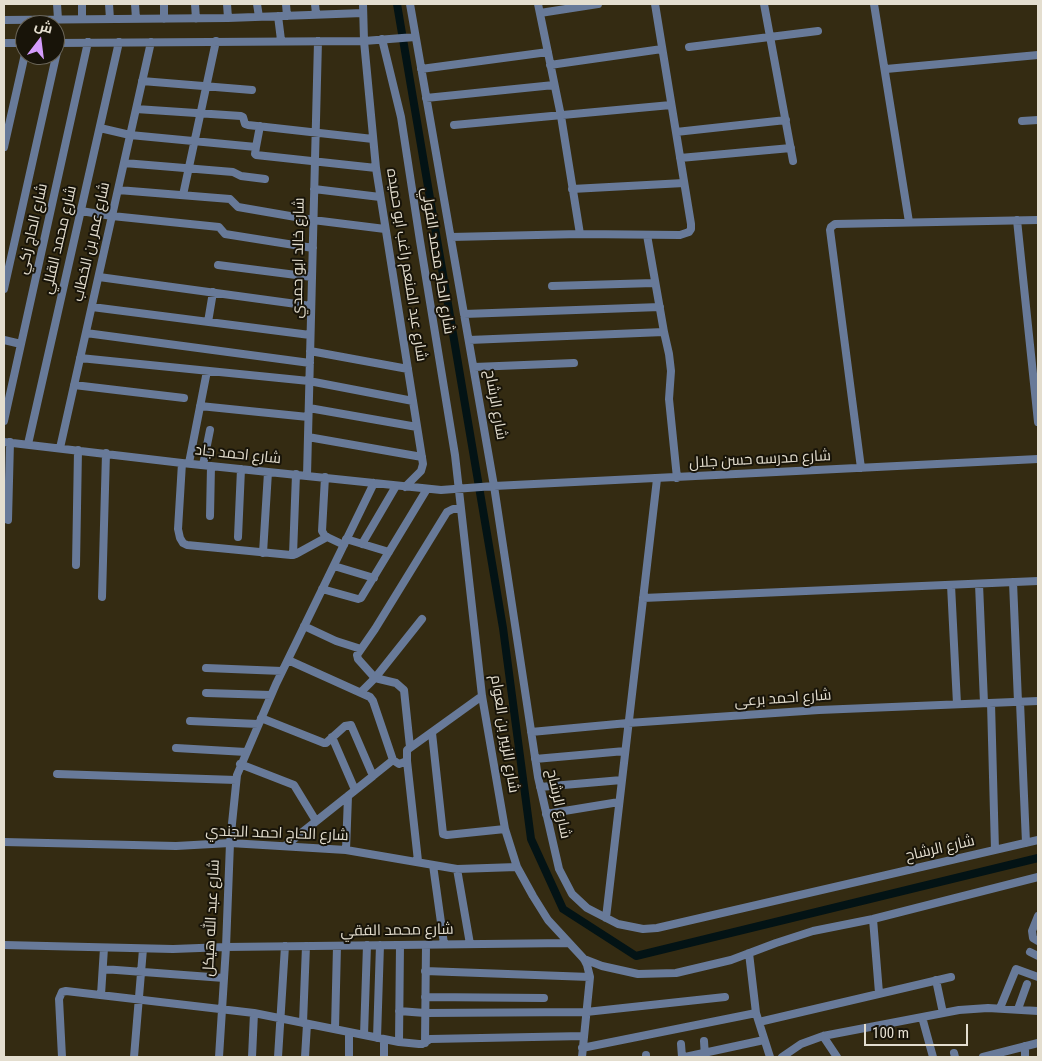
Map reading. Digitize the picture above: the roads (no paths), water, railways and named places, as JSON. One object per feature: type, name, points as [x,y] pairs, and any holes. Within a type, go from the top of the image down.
[{"type":"street","points":[[82,4],[82,19]]},
{"type":"street","points":[[109,4],[110,19]]},
{"type":"street","points":[[135,4],[136,19]]},
{"type":"street","points":[[164,4],[164,19]]},
{"type":"street","points":[[195,4],[196,19]]},
{"type":"street","points":[[227,4],[228,18]]},
{"type":"street","points":[[257,4],[258,17]]},
{"type":"street","points":[[286,4],[287,16]]},
{"type":"street","points":[[315,4],[316,14]]},
{"type":"street","name":"شارع عبد المنعم راغب ابو حميده","points":[[363,4],[364,41],[376,168],[422,457]]},
{"type":"street","name":"شارع الرشاح","points":[[410,4],[494,486],[535,760],[559,869],[566,886],[572,894],[587,908],[606,918],[630,927],[643,929],[657,928],[1038,840]]},
{"type":"street","points":[[538,4],[561,116],[580,234]]},
{"type":"street","points":[[540,13],[598,4]]},
{"type":"street","points":[[451,237],[580,234],[647,235],[689,232],[691,224],[655,4]]},
{"type":"street","points":[[764,4],[793,161]]},
{"type":"street","points":[[874,4],[886,69],[909,222]]},
{"type":"street","points":[[65,20],[196,19],[363,13]]},
{"type":"street","points":[[278,16],[281,40]]},
{"type":"street","points":[[689,47],[818,31]]},
{"type":"street","points":[[65,42],[364,41],[415,37]]},
{"type":"street","name":"شارع الحاج محمد الفولي","points":[[384,39],[401,117],[459,490]]},
{"type":"street","name":"شارع خالد ابو حمدي","points":[[307,476],[318,41]]},
{"type":"street","name":"شارع الحاج زكي","points":[[4,421],[88,42]]},
{"type":"street","name":"شارع محمد القللي","points":[[28,444],[119,42]]},
{"type":"street","name":"شارع عمر بن الخطاب","points":[[60,448],[151,42]]},
{"type":"street","points":[[183,195],[216,42]]},
{"type":"street","points":[[550,65],[662,49]]},
{"type":"street","points":[[421,69],[548,52]]},
{"type":"street","points":[[886,69],[1038,55]]},
{"type":"street","points":[[4,147],[23,65]]},
{"type":"street","points":[[4,289],[6,270],[52,65]]},
{"type":"street","points":[[142,81],[252,90]]},
{"type":"street","points":[[426,98],[554,85]]},
{"type":"street","points":[[454,125],[672,105]]},
{"type":"street","points":[[136,109],[242,116],[245,124],[374,139]]},
{"type":"street","points":[[676,132],[786,120]]},
{"type":"street","points":[[1022,122],[1038,120]]},
{"type":"street","points":[[260,126],[256,155],[376,168]]},
{"type":"street","points":[[100,128],[130,135],[256,146]]},
{"type":"street","points":[[680,158],[791,148]]},
{"type":"street","points":[[124,163],[233,172],[241,176],[265,179]]},
{"type":"street","points":[[572,189],[684,183]]},
{"type":"street","points":[[118,190],[230,198],[238,207],[313,220],[386,229]]},
{"type":"street","points":[[314,190],[380,198]]},
{"type":"street","points":[[81,211],[219,227],[224,234],[312,248]]},
{"type":"street","points":[[1018,220],[1038,422]]},
{"type":"street","points":[[861,468],[830,230],[832,226],[835,224],[1038,220]]},
{"type":"street","points":[[647,235],[654,283],[669,354],[671,371],[669,399],[677,478]]},
{"type":"street","points":[[218,265],[312,277]]},
{"type":"street","points":[[98,277],[311,306]]},
{"type":"street","points":[[552,286],[654,283]]},
{"type":"street","points":[[208,322],[213,292]]},
{"type":"street","points":[[92,307],[310,335]]},
{"type":"street","points":[[464,314],[660,307]]},
{"type":"street","points":[[469,340],[664,332]]},
{"type":"street","points":[[86,333],[310,363]]},
{"type":"street","points":[[4,340],[21,344]]},
{"type":"street","points":[[310,351],[408,369]]},
{"type":"street","points":[[80,358],[309,381],[413,401]]},
{"type":"street","points":[[474,367],[574,363]]},
{"type":"street","points":[[207,371],[186,463],[178,529],[183,543],[187,545],[293,555],[327,537]]},
{"type":"street","points":[[74,385],[184,398]]},
{"type":"street","points":[[200,406],[308,417]]},
{"type":"street","points":[[309,408],[417,427]]},
{"type":"street","points":[[210,430],[207,465],[210,516]]},
{"type":"street","points":[[308,437],[422,457],[422,469],[405,487]]},
{"type":"street","points":[[7,442],[8,520]]},
{"type":"street","name":"شارع احمد جاد","points":[[7,442],[405,487],[459,490],[484,487]]},
{"type":"street","points":[[76,565],[78,450]]},
{"type":"street","points":[[102,597],[106,453]]},
{"type":"street","name":"شارع مدرسه حسن جلال","points":[[484,487],[1038,459]]},
{"type":"street","points":[[238,537],[241,469]]},
{"type":"street","points":[[263,553],[268,472]]},
{"type":"street","points":[[293,555],[296,474]]},
{"type":"street","points":[[325,478],[322,533],[327,537],[389,552]]},
{"type":"street","points":[[606,918],[656,479]]},
{"type":"street","name":"شارع عبد الله هيكل","points":[[218,1057],[226,947],[230,843],[236,780],[240,764],[282,671],[374,482]]},
{"type":"street","points":[[362,544],[396,486]]},
{"type":"street","points":[[322,589],[359,599],[374,578],[427,489]]},
{"type":"street","name":"شارع الزبير بن العوام","points":[[459,490],[482,696],[506,829],[517,867],[548,920],[584,959]]},
{"type":"street","points":[[410,748],[404,690],[396,683],[375,678],[357,656],[447,512],[461,508]]},
{"type":"street","points":[[334,566],[374,578]]},
{"type":"street","points":[[643,598],[1038,581]]},
{"type":"street","points":[[1013,582],[1026,843]]},
{"type":"street","points":[[979,584],[988,703],[995,850]]},
{"type":"street","points":[[951,585],[957,704]]},
{"type":"street","points":[[361,692],[375,678],[422,618]]},
{"type":"street","points":[[304,626],[336,641],[361,649]]},
{"type":"street","points":[[288,660],[366,694],[373,701],[394,763],[399,764],[407,761]]},
{"type":"street","points":[[206,668],[282,671]]},
{"type":"street","points":[[206,693],[271,695]]},
{"type":"street","points":[[418,861],[407,752],[482,696]]},
{"type":"street","name":"شارع احمد برعى","points":[[531,732],[628,723],[819,710],[1038,701]]},
{"type":"street","points":[[190,721],[260,721],[324,743],[345,726],[352,726],[373,776]]},
{"type":"street","points":[[432,732],[443,834],[506,829]]},
{"type":"street","points":[[332,737],[355,790]]},
{"type":"street","points":[[176,748],[246,752]]},
{"type":"street","points":[[535,760],[625,752]]},
{"type":"street","points":[[285,846],[393,760]]},
{"type":"street","points":[[240,764],[294,785],[316,821]]},
{"type":"street","points":[[57,774],[236,780]]},
{"type":"street","points":[[540,787],[622,780]]},
{"type":"street","points":[[346,850],[348,796]]},
{"type":"street","points":[[546,814],[619,802]]},
{"type":"street","name":"شارع الحاج احمد الجندي","points":[[4,842],[176,846],[230,843],[346,850],[457,869],[517,867]]},
{"type":"street","points":[[433,864],[444,944]]},
{"type":"street","points":[[457,869],[470,944]]},
{"type":"street","points":[[584,959],[620,971],[657,975],[676,973],[713,965],[794,936],[873,919],[1038,877]]},
{"type":"street","points":[[1038,916],[1032,931],[1033,938],[1038,942]]},
{"type":"street","points":[[873,919],[879,993]]},
{"type":"street","name":"شارع محمد الفقي","points":[[4,945],[143,949],[569,943]]},
{"type":"street","points":[[424,1043],[426,944]]},
{"type":"street","points":[[364,1035],[367,945]]},
{"type":"street","points":[[380,945],[380,1038],[384,1057]]},
{"type":"street","points":[[399,1042],[400,945]]},
{"type":"street","points":[[278,1057],[285,946]]},
{"type":"street","points":[[305,1057],[306,946]]},
{"type":"street","points":[[335,1029],[338,946]]},
{"type":"street","points":[[100,995],[104,948]]},
{"type":"street","points":[[134,1057],[143,949]]},
{"type":"street","points":[[1030,952],[1038,956]]},
{"type":"street","points":[[749,953],[756,1013],[770,1057]]},
{"type":"street","points":[[582,1057],[590,977],[584,959]]},
{"type":"street","points":[[103,969],[224,978]]},
{"type":"street","points":[[1000,1008],[1016,969],[1038,977]]},
{"type":"street","points":[[426,972],[590,977]]},
{"type":"street","points":[[759,1022],[951,977]]},
{"type":"street","points":[[936,980],[943,1013]]},
{"type":"street","points":[[1018,1009],[1027,984]]},
{"type":"street","points":[[62,1057],[60,995],[66,991],[222,1008],[421,1045],[430,1038],[584,1036]]},
{"type":"street","points":[[425,996],[544,998]]},
{"type":"street","points":[[399,1011],[425,1013],[586,1012],[726,997]]},
{"type":"street","points":[[782,1057],[801,1044],[823,1036],[943,1013],[1000,1008],[1038,1011]]},
{"type":"street","points":[[252,1057],[254,1013]]},
{"type":"street","points":[[582,1048],[756,1013]]},
{"type":"street","points":[[922,1017],[933,1057]]},
{"type":"street","points":[[349,1032],[349,1057]]},
{"type":"street","points":[[823,1036],[837,1057]]},
{"type":"street","points":[[681,1044],[684,1057],[705,1055],[764,1040]]},
{"type":"street","points":[[704,1042],[705,1055]]},
{"type":"street","points":[[983,1057],[1038,1042]]},
{"type":"street","points":[[1025,1046],[1025,1057]]},
{"type":"waterway","points":[[397,4],[503,628],[531,839],[563,909],[636,956],[1038,858]]}]
